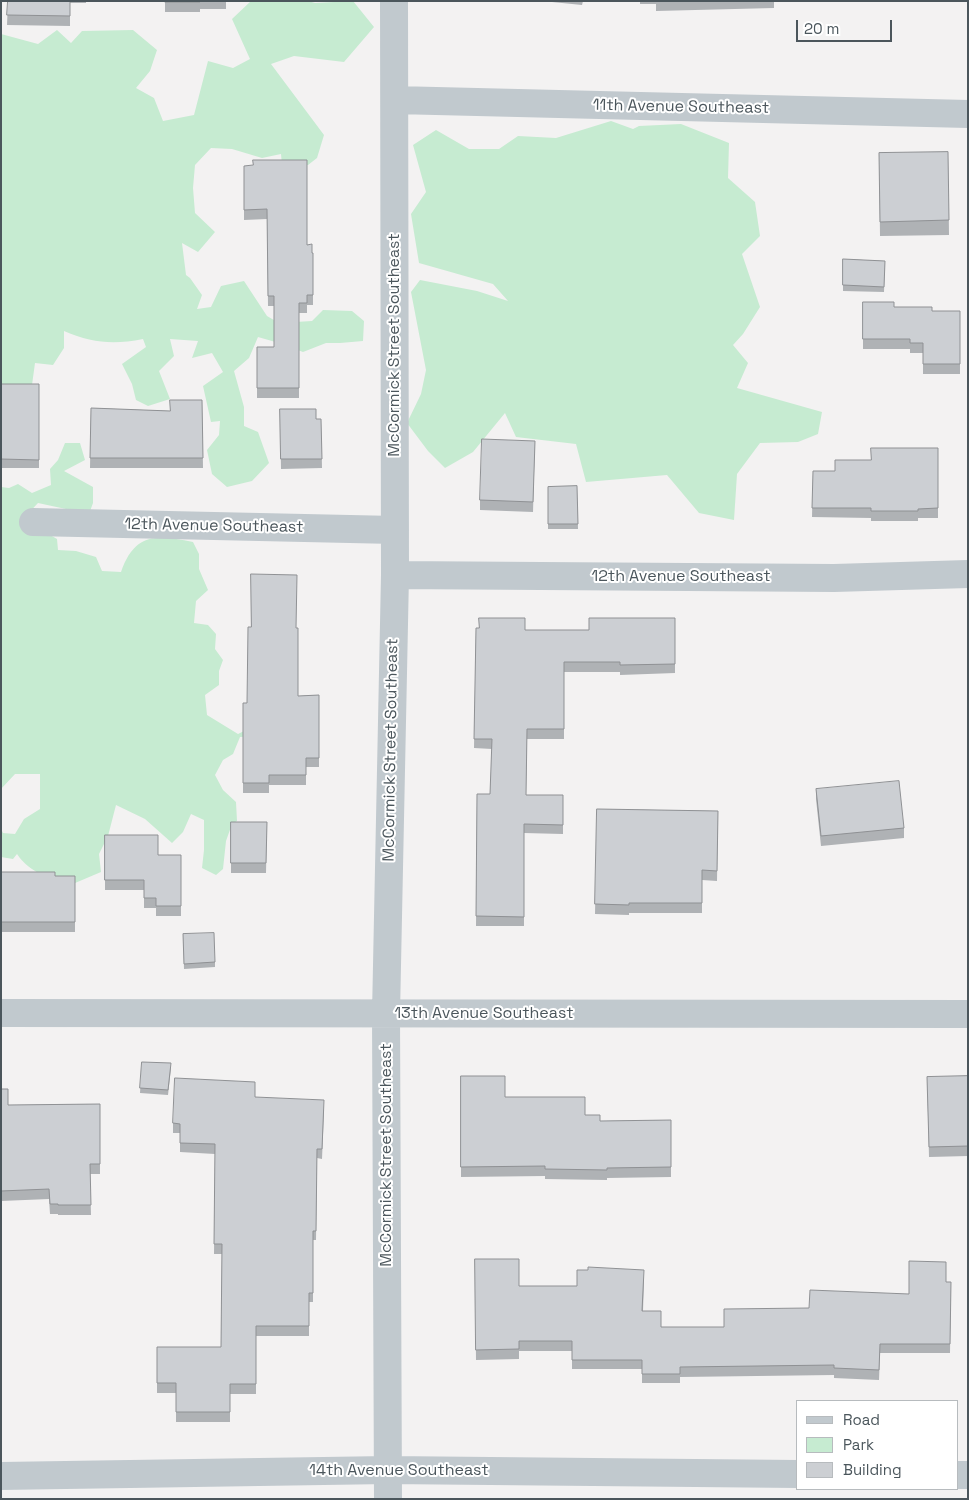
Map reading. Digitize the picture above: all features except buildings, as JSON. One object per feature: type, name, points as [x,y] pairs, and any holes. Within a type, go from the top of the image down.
[{"type":"street","name":"McCormick Street Southeast","points":[[388,1499],[386,1014],[395,576],[394,1]]},
{"type":"street","name":"11th Avenue Southeast","points":[[395,100],[968,114]]},
{"type":"street","name":"12th Avenue Southeast","points":[[34,522],[395,530]]},
{"type":"street","name":"12th Avenue Southeast","points":[[395,576],[834,578],[968,574]]},
{"type":"street","name":"13th Avenue Southeast","points":[[1,1013],[968,1014]]},
{"type":"street","name":"14th Avenue Southeast","points":[[1,1476],[388,1470],[796,1474]]},
{"type":"green space","points":[[251,1],[308,1],[315,3],[353,1],[374,27],[344,62],[294,56],[271,64],[324,135],[317,158],[308,165],[282,165],[281,154],[262,158],[232,149],[211,148],[195,165],[193,188],[195,213],[215,232],[198,252],[182,243],[186,275],[202,295],[197,309],[211,307],[221,286],[244,281],[267,316],[279,323],[312,321],[323,310],[352,311],[364,321],[363,341],[326,343],[303,352],[258,337],[249,358],[234,371],[244,407],[244,426],[258,432],[269,463],[252,481],[227,487],[212,474],[207,450],[219,435],[220,421],[211,422],[203,386],[223,372],[212,353],[192,358],[198,341],[170,339],[174,356],[159,371],[170,399],[148,406],[136,400],[132,384],[122,364],[146,347],[143,339],[103,342],[64,331],[64,348],[53,365],[35,363],[32,385],[1,405],[1,34],[38,44],[57,30],[71,43],[82,31],[133,30],[157,50],[150,71],[136,88],[154,98],[163,121],[194,115],[208,61],[233,68],[250,59],[232,19]]},
{"type":"green space","points":[[611,121],[633,129],[639,126],[681,124],[729,143],[728,178],[755,202],[760,236],[742,254],[760,307],[743,334],[733,345],[748,363],[737,388],[822,412],[818,434],[798,442],[760,443],[737,474],[734,520],[699,513],[667,475],[586,482],[576,444],[516,437],[505,413],[473,452],[445,468],[428,451],[407,423],[421,394],[426,370],[411,292],[420,280],[477,291],[508,301],[493,284],[419,263],[411,214],[426,192],[413,145],[436,130],[469,149],[499,149],[518,136],[556,138]]},
{"type":"green space","points":[[65,443],[80,443],[85,460],[64,471],[93,487],[93,503],[89,514],[38,503],[23,519],[57,539],[58,550],[76,551],[96,557],[102,571],[121,572],[133,549],[149,539],[169,538],[193,542],[199,554],[199,569],[208,590],[196,601],[194,623],[208,625],[216,634],[215,649],[223,660],[219,671],[219,685],[205,695],[207,715],[238,734],[248,729],[257,736],[240,737],[233,754],[223,760],[215,775],[223,790],[236,802],[237,821],[232,824],[226,841],[223,869],[216,875],[202,868],[204,820],[191,814],[183,832],[172,843],[145,819],[116,805],[108,836],[99,854],[101,872],[68,886],[34,870],[17,854],[13,859],[1,857],[1,829],[3,833],[15,834],[24,819],[40,809],[40,774],[15,774],[1,789],[1,487],[9,488],[18,484],[32,493],[51,485],[50,469],[58,460]]}]
